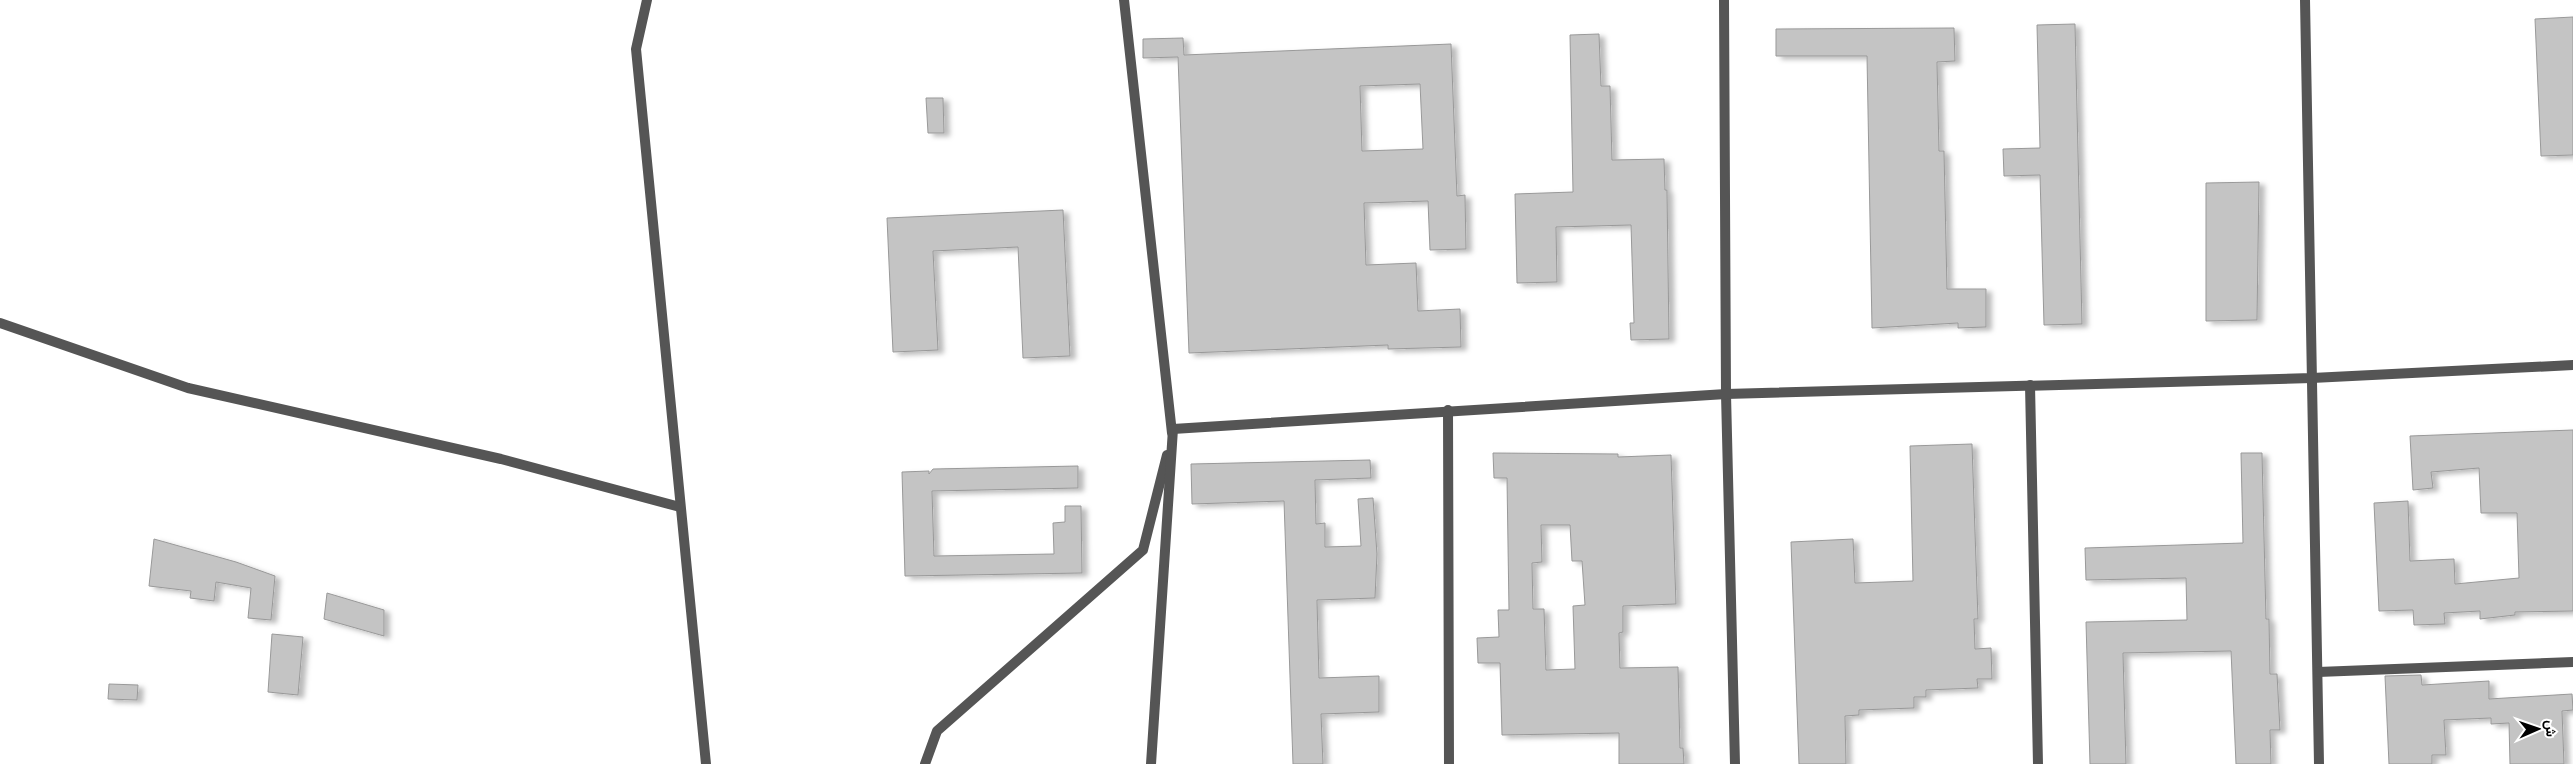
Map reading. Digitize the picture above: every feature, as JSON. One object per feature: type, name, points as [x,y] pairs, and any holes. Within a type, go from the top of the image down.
[{"type":"street","points":[[646,0],[636,48],[706,764]]},
{"type":"street","points":[[1124,0],[1173,429],[1151,764]]},
{"type":"street","points":[[1724,0],[1726,394],[1735,764]]},
{"type":"street","points":[[2305,0],[2319,764]]},
{"type":"street","points":[[0,323],[188,388],[501,459],[680,507]]},
{"type":"street","points":[[1173,429],[1448,410],[1726,394],[2312,378],[2573,365]]},
{"type":"street","points":[[2030,386],[2038,764]]},
{"type":"street","points":[[1448,410],[1449,764]]},
{"type":"street","points":[[925,764],[937,731],[1143,550],[1173,429]]},
{"type":"street","points":[[2318,672],[2573,662]]},
{"type":"building","points":[[2573,17],[2573,155],[2541,156],[2535,19]]},
{"type":"building","points":[[2075,24],[2082,324],[2044,325],[2040,175],[2004,176],[2003,149],[2040,148],[2037,25]]},
{"type":"building","points":[[1954,28],[1955,61],[1937,62],[1939,151],[1944,151],[1947,289],[1986,289],[1986,327],[1958,328],[1958,323],[1872,328],[1867,56],[1776,56],[1776,29]]},
{"type":"building","points":[[1599,34],[1601,86],[1610,86],[1612,160],[1664,159],[1665,190],[1667,190],[1669,339],[1631,340],[1630,323],[1634,323],[1631,225],[1556,227],[1557,282],[1517,283],[1515,194],[1573,192],[1570,35]]},
{"type":"building","points":[[1183,38],[1184,55],[1451,44],[1457,196],[1465,195],[1466,249],[1430,250],[1428,201],[1364,203],[1366,265],[1416,263],[1418,311],[1460,309],[1461,347],[1388,349],[1388,345],[1189,353],[1178,57],[1143,58],[1143,39]],"holes":[[[1420,84],[1423,149],[1362,151],[1360,86]]]},
{"type":"building","points":[[926,98],[943,98],[944,133],[928,133]]},
{"type":"building","points":[[2259,182],[2257,320],[2206,321],[2206,183]]},
{"type":"building","points":[[1063,210],[1070,356],[1023,358],[1018,247],[933,251],[938,350],[893,352],[887,218]]},
{"type":"building","points":[[2573,430],[2573,611],[2515,612],[2515,615],[2480,619],[2480,611],[2444,613],[2445,624],[2414,625],[2413,610],[2379,611],[2374,503],[2408,501],[2410,561],[2454,559],[2455,584],[2519,578],[2517,513],[2481,513],[2479,468],[2431,472],[2433,488],[2413,490],[2410,436]]},
{"type":"building","points":[[1972,444],[1978,619],[1974,619],[1975,649],[1991,648],[1992,679],[1977,679],[1978,688],[1926,690],[1926,697],[1914,697],[1914,708],[1859,710],[1859,715],[1845,716],[1846,764],[1799,764],[1791,542],[1853,539],[1855,583],[1913,581],[1910,446]]},
{"type":"building","points":[[1493,453],[1618,454],[1618,457],[1671,455],[1676,604],[1623,606],[1623,632],[1619,633],[1620,668],[1678,667],[1680,748],[1683,748],[1684,764],[1619,764],[1619,733],[1502,735],[1500,663],[1478,663],[1477,638],[1499,637],[1498,610],[1509,610],[1507,478],[1494,478]],"holes":[[[1541,525],[1570,525],[1572,561],[1582,561],[1585,605],[1573,606],[1575,669],[1546,670],[1544,609],[1533,609],[1532,563],[1542,562]]]},
{"type":"building","points":[[2241,453],[2262,453],[2266,619],[2269,619],[2270,674],[2277,674],[2280,730],[2270,730],[2271,764],[2236,764],[2231,651],[2123,653],[2126,764],[2090,764],[2086,622],[2187,620],[2186,578],[2086,580],[2085,548],[2243,543]]},
{"type":"building","points":[[1370,460],[1371,478],[1315,480],[1316,524],[1325,523],[1325,547],[1361,546],[1358,499],[1373,498],[1377,554],[1375,598],[1317,600],[1319,678],[1379,676],[1379,712],[1321,714],[1323,764],[1293,764],[1284,501],[1192,504],[1191,464]]},
{"type":"building","points":[[1078,466],[1078,488],[932,491],[934,556],[1054,554],[1053,523],[1065,522],[1065,506],[1081,506],[1082,573],[905,576],[902,472],[929,471],[929,474],[933,469]]},
{"type":"building","points":[[154,539],[236,562],[275,576],[271,620],[248,618],[251,588],[216,582],[214,601],[190,598],[191,591],[149,586]]},
{"type":"building","points":[[327,593],[384,610],[384,636],[324,619]]},
{"type":"building","points":[[272,634],[303,637],[298,695],[268,692]]},
{"type":"building","points":[[2421,675],[2422,685],[2489,681],[2489,699],[2572,694],[2573,710],[2562,711],[2564,764],[2510,764],[2509,723],[2491,724],[2491,718],[2444,720],[2446,755],[2432,755],[2432,764],[2389,764],[2385,676]]},
{"type":"building","points":[[109,684],[138,685],[137,700],[108,699]]}]
